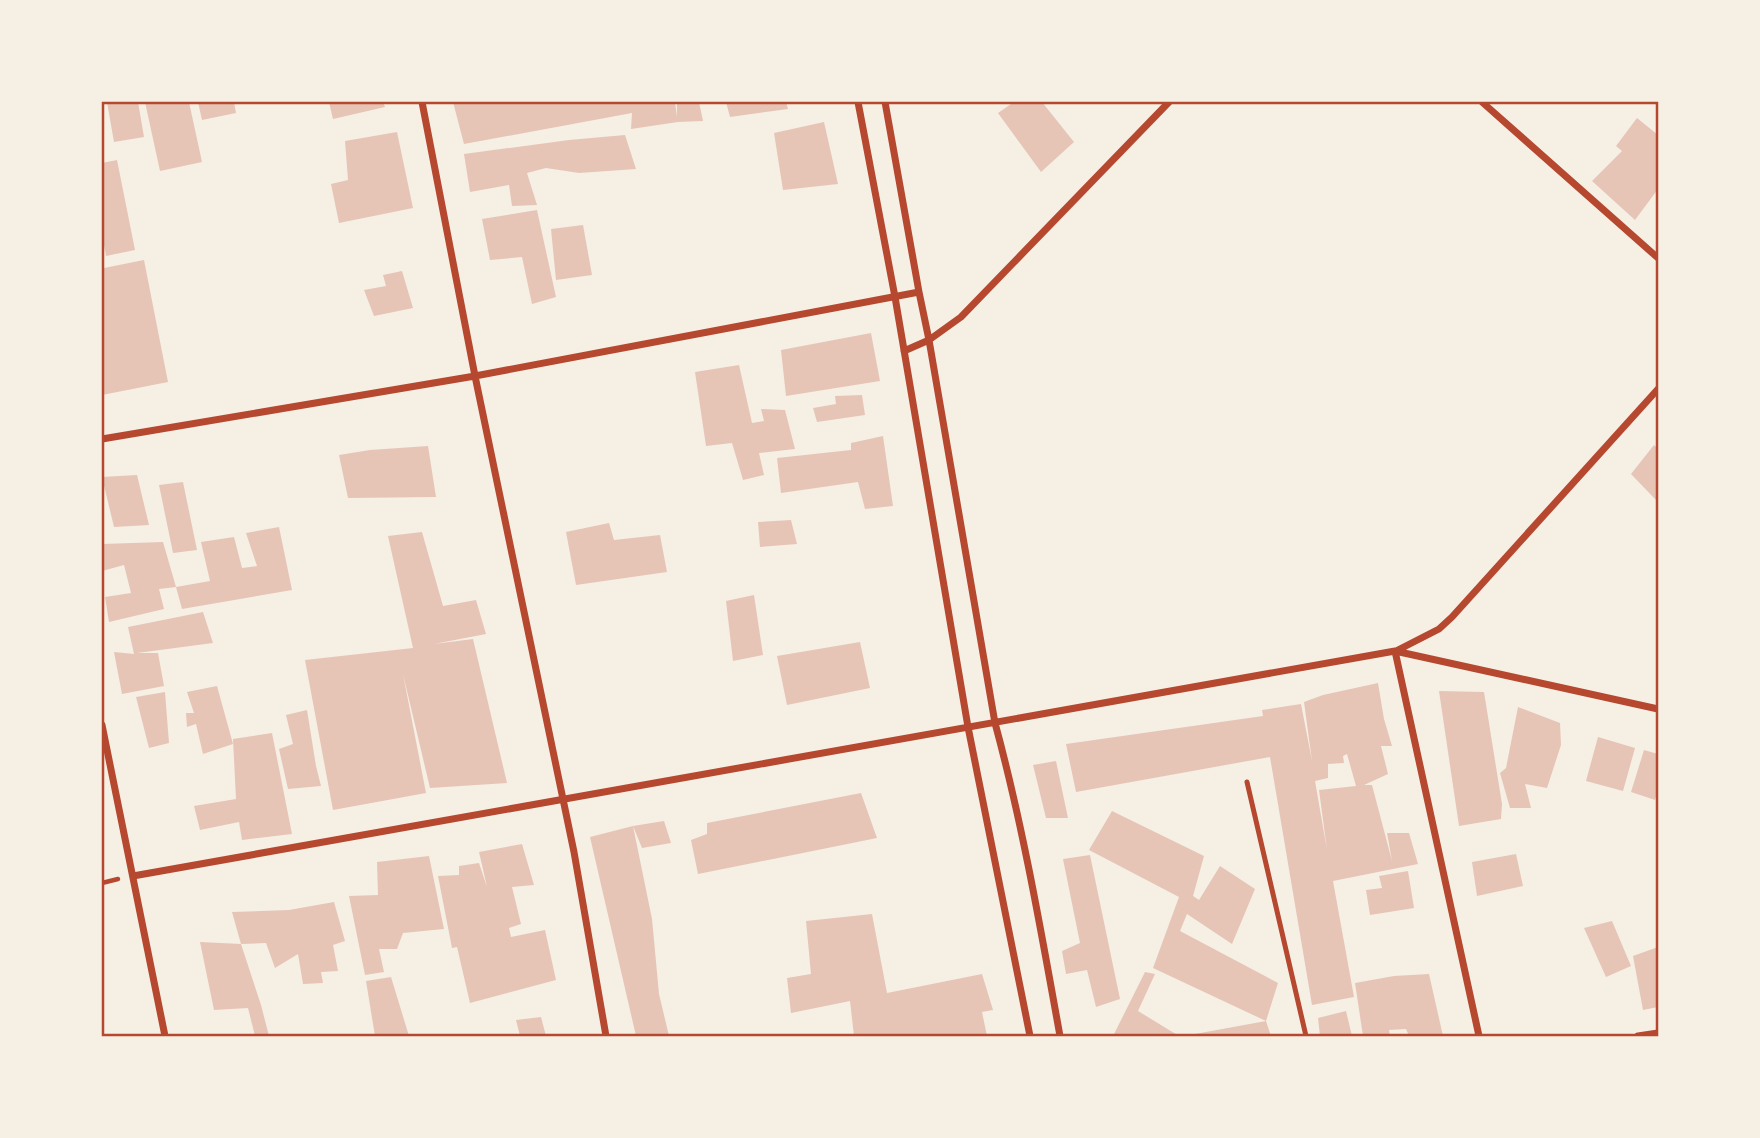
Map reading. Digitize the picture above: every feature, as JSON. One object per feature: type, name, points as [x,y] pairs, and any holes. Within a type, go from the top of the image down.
[{"type":"street","points":[[422,102],[475,376],[576,866],[606,1037]]},
{"type":"street","points":[[858,102],[895,298],[968,727],[1030,1037]]},
{"type":"street","points":[[885,102],[995,723],[1024,840],[1060,1037]]},
{"type":"street","points":[[904,351],[929,340],[961,317],[1169,102]]},
{"type":"street","points":[[1482,102],[1658,258]]},
{"type":"street","points":[[102,439],[475,376],[919,292]]},
{"type":"street","points":[[133,876],[1395,651],[1439,629],[1452,617],[1658,389]]},
{"type":"street","points":[[1395,651],[1658,709]]},
{"type":"street","points":[[1395,651],[1479,1037]]},
{"type":"street","points":[[102,724],[165,1037]]},
{"type":"street","points":[[1638,1037],[1658,1033]]},
{"type":"lane","points":[[1247,782],[1306,1037]]},
{"type":"building","points":[[107,102],[138,102],[144,137],[114,142]]},
{"type":"building","points":[[145,102],[189,102],[202,162],[160,171]]},
{"type":"building","points":[[198,102],[234,102],[236,113],[202,120]]},
{"type":"building","points":[[329,102],[383,102],[385,107],[333,119]]},
{"type":"building","points":[[453,102],[675,102],[677,117],[677,102],[699,102],[703,121],[631,129],[632,113],[464,144]]},
{"type":"building","points":[[726,102],[786,102],[788,109],[730,117]]},
{"type":"building","points":[[1014,102],[1042,102],[1074,142],[1041,172],[998,113]]},
{"type":"building","points":[[1637,118],[1658,135],[1658,189],[1635,220],[1592,181],[1622,151],[1616,146]]},
{"type":"building","points":[[824,122],[838,184],[783,190],[774,133]]},
{"type":"building","points":[[397,132],[413,208],[339,223],[331,184],[348,180],[345,141]]},
{"type":"building","points":[[625,135],[636,169],[579,173],[546,168],[527,173],[537,205],[512,206],[509,185],[470,192],[464,154]]},
{"type":"building","points":[[117,160],[135,250],[106,256],[102,234],[102,163]]},
{"type":"building","points":[[537,210],[556,297],[532,304],[522,257],[490,260],[482,219]]},
{"type":"building","points":[[583,225],[592,275],[556,280],[551,229]]},
{"type":"building","points":[[144,260],[168,382],[102,395],[102,261],[104,268]]},
{"type":"building","points":[[402,271],[413,308],[374,316],[364,290],[386,286],[383,275]]},
{"type":"building","points":[[871,333],[880,381],[786,396],[781,350]]},
{"type":"building","points":[[739,365],[752,423],[764,421],[761,409],[785,410],[795,449],[759,453],[764,475],[743,480],[732,443],[706,446],[695,372]]},
{"type":"building","points":[[862,395],[865,415],[817,422],[813,408],[836,404],[835,396]]},
{"type":"building","points":[[883,436],[893,506],[865,509],[858,482],[781,493],[777,458],[851,450],[851,443]]},
{"type":"building","points":[[1654,445],[1658,449],[1656,500],[1631,474]]},
{"type":"building","points":[[428,446],[436,497],[348,498],[339,455]]},
{"type":"building","points":[[137,475],[149,525],[114,527],[102,477]]},
{"type":"building","points":[[183,482],[197,550],[173,553],[159,485]]},
{"type":"building","points":[[791,520],[797,544],[760,547],[758,522]]},
{"type":"building","points":[[609,523],[614,540],[660,535],[667,572],[576,585],[566,532]]},
{"type":"building","points":[[279,527],[292,590],[182,609],[176,587],[210,581],[201,542],[234,537],[242,568],[257,566],[246,533]]},
{"type":"building","points":[[422,532],[443,606],[476,600],[486,634],[434,644],[473,639],[507,783],[430,788],[403,674],[426,793],[333,810],[305,660],[413,648],[388,536]]},
{"type":"building","points":[[163,542],[176,587],[159,589],[164,609],[109,622],[105,597],[131,593],[124,565],[102,571],[102,544]]},
{"type":"building","points":[[754,595],[763,655],[733,661],[726,601]]},
{"type":"building","points":[[203,612],[213,643],[137,653],[158,653],[164,686],[122,694],[114,652],[134,654],[128,627]]},
{"type":"building","points":[[860,642],[870,688],[787,705],[777,656]]},
{"type":"building","points":[[1378,683],[1392,746],[1381,746],[1388,774],[1364,785],[1372,785],[1392,861],[1387,833],[1409,833],[1418,864],[1333,881],[1354,997],[1312,1005],[1270,757],[1076,792],[1066,744],[1263,716],[1262,710],[1301,704],[1312,761],[1304,702]],"holes":[[[1347,754],[1356,786],[1319,790],[1327,850],[1315,781],[1328,778],[1328,764],[1344,763],[1343,756]]]},
{"type":"building","points":[[217,686],[233,744],[203,754],[196,724],[187,727],[186,713],[194,713],[187,692]]},
{"type":"building","points":[[1439,691],[1484,692],[1502,804],[1501,819],[1459,826]]},
{"type":"building","points":[[165,692],[169,743],[149,748],[136,697]]},
{"type":"building","points":[[1518,707],[1560,723],[1561,745],[1547,788],[1525,784],[1531,808],[1510,808],[1500,773],[1506,768]]},
{"type":"building","points":[[307,710],[321,786],[288,789],[279,749],[293,744],[286,715]]},
{"type":"building","points":[[272,733],[292,834],[242,840],[239,822],[200,830],[194,806],[236,799],[233,739]]},
{"type":"building","points":[[1598,737],[1635,748],[1623,791],[1586,781]]},
{"type":"building","points":[[1644,750],[1658,754],[1658,790],[1655,800],[1631,792]]},
{"type":"building","points":[[1056,761],[1068,818],[1046,818],[1033,765]]},
{"type":"building","points":[[861,793],[877,838],[698,874],[691,840],[707,834],[707,823]]},
{"type":"building","points":[[1112,811],[1204,856],[1193,896],[1199,900],[1220,866],[1255,889],[1232,944],[1187,914],[1180,931],[1278,983],[1266,1021],[1153,968],[1179,897],[1089,850]]},
{"type":"building","points":[[664,821],[671,843],[642,848],[633,826]]},
{"type":"building","points":[[633,826],[652,919],[659,994],[669,1036],[636,1036],[590,837]]},
{"type":"building","points":[[522,844],[534,885],[512,887],[521,924],[509,928],[511,937],[545,930],[556,980],[470,1003],[457,947],[452,948],[438,876],[459,875],[459,866],[479,863],[487,887],[479,852]]},
{"type":"building","points":[[1516,854],[1523,886],[1477,896],[1472,862]]},
{"type":"building","points":[[1090,855],[1120,999],[1096,1007],[1087,970],[1066,974],[1062,951],[1080,943],[1063,859]]},
{"type":"building","points":[[429,856],[444,929],[403,933],[397,949],[379,949],[384,972],[365,975],[349,896],[378,895],[377,862]]},
{"type":"building","points":[[1408,871],[1414,908],[1370,915],[1366,890],[1382,888],[1379,876]]},
{"type":"building","points":[[334,902],[345,941],[333,945],[338,971],[321,972],[323,983],[303,984],[298,954],[275,968],[266,943],[241,944],[232,912],[289,910]]},
{"type":"building","points":[[872,914],[887,993],[982,974],[993,1010],[982,1012],[987,1036],[854,1036],[850,1001],[791,1013],[787,978],[811,974],[806,921]]},
{"type":"building","points":[[1612,921],[1631,966],[1606,977],[1584,928]]},
{"type":"building","points":[[200,942],[241,944],[269,1036],[255,1036],[248,1008],[214,1010]]},
{"type":"building","points":[[1658,947],[1658,1007],[1643,1010],[1633,956]]},
{"type":"building","points":[[1145,972],[1155,974],[1138,1011],[1179,1036],[1113,1036]]},
{"type":"building","points":[[1429,974],[1443,1036],[1409,1036],[1406,1029],[1389,1030],[1390,1036],[1363,1036],[1355,983],[1394,976]]},
{"type":"building","points":[[391,977],[409,1036],[375,1036],[366,981]]},
{"type":"building","points":[[1346,1011],[1352,1036],[1320,1036],[1318,1018]]},
{"type":"building","points":[[541,1017],[546,1036],[520,1036],[516,1020]]},
{"type":"building","points":[[1266,1021],[1271,1036],[1195,1036],[1195,1034]]}]
